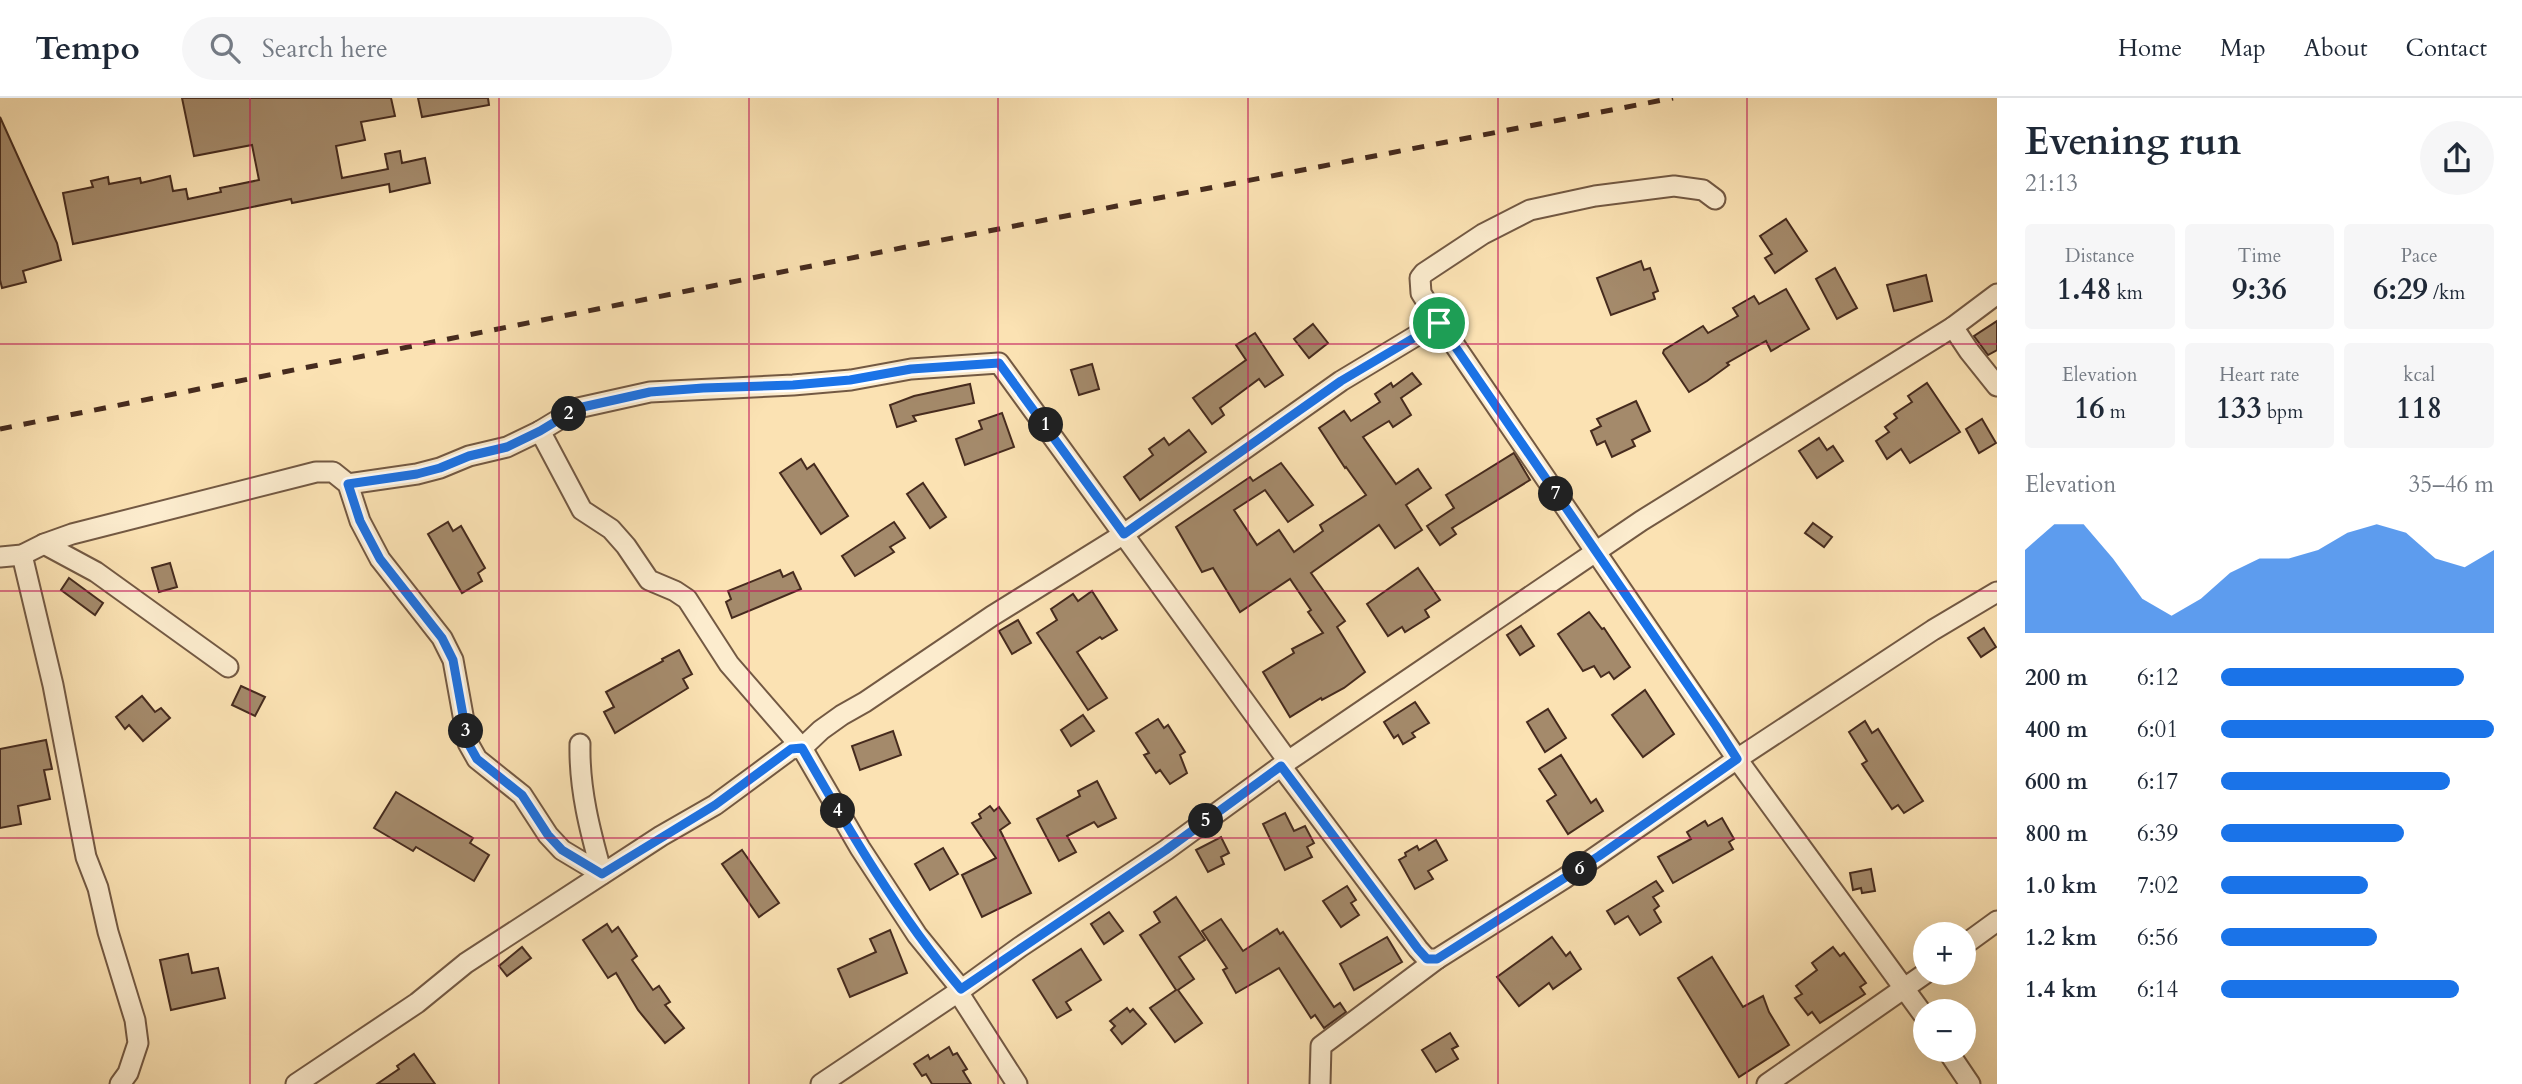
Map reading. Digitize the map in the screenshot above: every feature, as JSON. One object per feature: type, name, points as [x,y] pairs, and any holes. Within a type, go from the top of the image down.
[{"type":"street","points":[[1715,199],[1703,190],[1674,186],[1595,197],[1530,210],[1483,234],[1420,278],[1421,293],[1737,759],[1913,1000]]},
{"type":"street","points":[[821,1084],[1166,850],[1285,764],[1641,521],[1953,327],[1997,294]]},
{"type":"street","points":[[296,1084],[417,1003],[466,963],[602,874],[715,805],[791,749],[802,748],[842,715],[992,616],[1124,534],[1341,381],[1439,323]]},
{"type":"street","points":[[1953,327],[1997,386]]},
{"type":"street","points":[[348,484],[440,468],[469,456],[507,447],[578,408],[650,392],[793,385],[850,380],[911,369],[999,363],[1124,534],[1418,949],[1427,959],[1437,959]]},
{"type":"street","points":[[540,431],[582,510],[611,529],[649,580],[687,599],[729,664],[802,748],[860,848],[917,935],[960,991],[1017,1084]]},
{"type":"street","points":[[0,557],[22,555],[72,534],[316,472],[333,472],[348,484],[360,521],[380,559],[442,638],[453,660],[468,743],[477,759],[522,795],[548,835],[562,850],[602,874]]},
{"type":"street","points":[[44,544],[96,572],[228,667]]},
{"type":"street","points":[[22,555],[54,685],[86,857],[98,888],[108,932],[135,1020],[138,1043],[128,1073],[120,1084]]},
{"type":"street","points":[[1320,1084],[1321,1046],[1437,959],[1599,856],[1737,759],[1933,630],[1997,592]]},
{"type":"street","points":[[580,744],[580,774],[588,824],[602,874]]},
{"type":"street","points":[[1976,937],[1997,921]]},
{"type":"street","points":[[1767,1084],[1913,982]]},
{"type":"street","points":[[1955,1062],[1970,1084]]},
{"type":"building","points":[[182,98],[391,98],[395,116],[361,122],[365,140],[336,146],[342,178],[388,169],[385,154],[400,151],[402,163],[425,158],[430,183],[390,192],[389,184],[292,203],[291,199],[73,244],[63,193],[93,187],[91,181],[108,177],[109,184],[140,178],[141,183],[170,176],[173,191],[186,189],[188,199],[221,192],[220,188],[259,180],[252,145],[194,156]]},
{"type":"building","points":[[418,98],[488,98],[489,105],[422,117]]},
{"type":"building","points":[[0,117],[57,243],[61,260],[23,271],[26,282],[2,288],[0,280]]},
{"type":"building","points":[[1786,219],[1807,251],[1775,273],[1765,258],[1772,254],[1760,236]]},
{"type":"building","points":[[1641,261],[1644,270],[1650,268],[1658,291],[1653,293],[1655,299],[1611,315],[1597,278]]},
{"type":"building","points":[[1835,268],[1857,308],[1837,319],[1816,279]]},
{"type":"building","points":[[1926,275],[1932,301],[1894,311],[1887,285]]},
{"type":"building","points":[[1786,289],[1809,329],[1771,351],[1766,341],[1727,363],[1729,365],[1689,392],[1663,353],[1664,350],[1703,326],[1708,333],[1738,316],[1733,308],[1754,296],[1759,304]]},
{"type":"building","points":[[1997,321],[1997,350],[1988,355],[1974,336]]},
{"type":"building","points":[[1313,324],[1328,343],[1309,358],[1294,339]]},
{"type":"building","points":[[1255,333],[1283,375],[1265,387],[1259,379],[1220,408],[1224,415],[1212,424],[1193,398],[1246,360],[1236,345]]},
{"type":"building","points":[[1092,364],[1099,389],[1079,395],[1071,370]]},
{"type":"building","points":[[1412,373],[1421,384],[1401,398],[1411,415],[1393,427],[1389,421],[1363,437],[1396,484],[1418,469],[1431,488],[1406,505],[1422,530],[1395,548],[1379,525],[1311,573],[1345,621],[1337,627],[1365,672],[1344,688],[1290,717],[1263,672],[1294,653],[1292,649],[1323,633],[1308,612],[1311,610],[1290,579],[1240,612],[1213,568],[1202,572],[1176,527],[1250,477],[1253,481],[1281,463],[1313,505],[1288,522],[1265,490],[1234,510],[1257,545],[1279,530],[1294,552],[1323,531],[1320,525],[1366,495],[1319,428],[1344,411],[1351,421],[1380,402],[1375,394],[1391,383],[1393,387]]},
{"type":"building","points":[[1927,383],[1960,432],[1910,463],[1901,449],[1887,459],[1876,441],[1889,432],[1885,427],[1897,418],[1894,414],[1912,402],[1908,396]]},
{"type":"building","points":[[970,384],[974,403],[913,416],[916,421],[897,427],[890,405],[914,396]]},
{"type":"building","points":[[1636,401],[1650,431],[1632,440],[1635,446],[1612,457],[1605,441],[1597,445],[1591,431],[1601,426],[1597,419]]},
{"type":"building","points":[[1002,413],[1014,447],[965,465],[956,439],[982,429],[979,421]]},
{"type":"building","points":[[1982,419],[1996,443],[1979,453],[1966,429]]},
{"type":"building","points":[[1189,430],[1206,452],[1140,500],[1124,477],[1153,455],[1149,449],[1164,438],[1169,445]]},
{"type":"building","points":[[1819,438],[1827,450],[1833,446],[1843,461],[1817,478],[1799,451]]},
{"type":"building","points":[[1514,453],[1530,480],[1452,528],[1456,534],[1440,545],[1427,526],[1454,508],[1446,495]]},
{"type":"building","points":[[801,459],[807,469],[814,464],[848,516],[821,534],[780,473]]},
{"type":"building","points":[[923,483],[946,517],[930,528],[907,494]]},
{"type":"building","points":[[448,522],[453,531],[461,526],[485,568],[478,573],[482,581],[462,593],[428,534]]},
{"type":"building","points":[[894,522],[905,538],[890,547],[894,552],[855,576],[842,556]]},
{"type":"building","points":[[1813,523],[1832,537],[1824,547],[1805,533]]},
{"type":"building","points":[[170,563],[177,587],[159,592],[152,568]]},
{"type":"building","points":[[1418,568],[1440,600],[1425,610],[1429,617],[1405,632],[1402,627],[1388,636],[1367,604]]},
{"type":"building","points":[[780,570],[783,577],[793,572],[801,589],[732,618],[726,602],[731,599],[728,591]]},
{"type":"building","points":[[69,578],[103,603],[95,615],[61,590]]},
{"type":"building","points":[[1092,591],[1117,630],[1077,652],[1107,698],[1088,710],[1037,633],[1057,620],[1051,609],[1073,594],[1078,601]]},
{"type":"building","points":[[1589,612],[1602,629],[1604,628],[1630,667],[1614,679],[1609,672],[1601,677],[1594,666],[1583,671],[1558,634]]},
{"type":"building","points":[[1018,620],[1031,643],[1012,654],[999,631]]},
{"type":"building","points":[[1521,626],[1534,646],[1520,655],[1507,635]]},
{"type":"building","points":[[1984,628],[1996,647],[1981,657],[1968,638]]},
{"type":"building","points":[[679,650],[692,674],[683,679],[688,688],[615,733],[604,712],[614,707],[606,692]]},
{"type":"building","points":[[241,686],[265,697],[255,716],[232,705]]},
{"type":"building","points":[[1645,690],[1674,734],[1643,757],[1612,715]]},
{"type":"building","points":[[142,696],[155,712],[161,708],[170,718],[143,741],[129,725],[125,729],[116,717]]},
{"type":"building","points":[[1415,702],[1429,723],[1412,733],[1415,737],[1403,744],[1398,735],[1394,738],[1384,722]]},
{"type":"building","points":[[1548,709],[1566,738],[1545,752],[1527,722]]},
{"type":"building","points":[[1083,715],[1094,731],[1071,746],[1061,730]]},
{"type":"building","points":[[1158,719],[1164,728],[1168,725],[1185,752],[1180,755],[1187,773],[1170,784],[1160,770],[1156,773],[1144,755],[1149,753],[1136,733]]},
{"type":"building","points":[[1865,721],[1872,733],[1878,729],[1923,801],[1904,813],[1898,805],[1892,809],[1862,764],[1867,761],[1849,732]]},
{"type":"building","points":[[893,731],[901,755],[860,770],[852,746]]},
{"type":"building","points":[[46,740],[52,769],[44,770],[50,799],[18,806],[21,824],[0,828],[0,749]]},
{"type":"building","points":[[1561,755],[1591,803],[1596,799],[1603,811],[1568,834],[1547,801],[1556,795],[1539,769]]},
{"type":"building","points":[[1097,781],[1116,818],[1098,827],[1094,822],[1067,836],[1076,852],[1059,861],[1037,819],[1080,796],[1078,791]]},
{"type":"building","points":[[396,792],[473,838],[470,843],[489,855],[474,881],[416,847],[413,851],[374,828]]},
{"type":"building","points":[[990,806],[994,811],[999,807],[1010,823],[1000,830],[1031,893],[982,917],[962,875],[996,858],[972,823],[981,818],[979,814]]},
{"type":"building","points":[[1285,813],[1294,831],[1305,826],[1314,843],[1307,847],[1312,857],[1285,870],[1263,824]]},
{"type":"building","points":[[1722,818],[1734,839],[1729,842],[1733,849],[1673,883],[1658,857],[1691,839],[1687,832],[1705,821],[1708,826]]},
{"type":"building","points":[[1221,837],[1229,853],[1221,857],[1224,864],[1208,872],[1196,850]]},
{"type":"building","points":[[1436,840],[1447,860],[1428,871],[1433,879],[1415,889],[1399,860],[1417,846],[1419,850]]},
{"type":"building","points":[[943,848],[958,874],[930,890],[915,864]]},
{"type":"building","points":[[742,850],[779,903],[759,917],[722,864]]},
{"type":"building","points":[[1871,869],[1875,891],[1862,893],[1861,888],[1853,890],[1850,873]]},
{"type":"building","points":[[1656,881],[1663,891],[1653,897],[1659,906],[1654,910],[1661,922],[1640,935],[1628,916],[1615,924],[1607,911]]},
{"type":"building","points":[[1347,886],[1356,900],[1351,903],[1359,915],[1341,927],[1323,901]]},
{"type":"building","points":[[1176,897],[1205,940],[1179,957],[1194,979],[1178,990],[1202,1023],[1175,1042],[1150,1008],[1176,990],[1140,935],[1160,922],[1154,912]]},
{"type":"building","points":[[1109,912],[1123,931],[1104,944],[1091,924]]},
{"type":"building","points":[[1221,919],[1243,951],[1277,929],[1280,934],[1283,932],[1334,1007],[1340,1003],[1346,1012],[1324,1028],[1315,1015],[1311,1018],[1279,968],[1236,993],[1223,970],[1227,968],[1202,931]]},
{"type":"building","points":[[607,924],[612,932],[618,927],[637,956],[632,960],[653,990],[659,986],[670,1002],[665,1005],[684,1028],[665,1043],[638,1010],[616,973],[608,978],[583,940]]},
{"type":"building","points":[[890,930],[907,973],[850,997],[838,969],[876,952],[870,939]]},
{"type":"building","points":[[1387,937],[1402,962],[1354,990],[1340,964]]},
{"type":"building","points":[[1552,937],[1566,956],[1570,952],[1581,969],[1553,989],[1549,983],[1519,1006],[1497,977]]},
{"type":"building","points":[[522,947],[531,958],[507,976],[499,966]]},
{"type":"building","points":[[1833,947],[1840,956],[1844,953],[1866,983],[1860,987],[1865,994],[1820,1023],[1812,1012],[1808,1015],[1795,998],[1802,994],[1796,986],[1817,970],[1812,963]]},
{"type":"building","points":[[1081,949],[1101,980],[1066,1002],[1071,1010],[1057,1018],[1033,980]]},
{"type":"building","points":[[188,954],[192,973],[218,968],[225,998],[171,1010],[160,960]]},
{"type":"building","points":[[1712,957],[1743,1007],[1763,996],[1769,1012],[1789,1045],[1739,1077],[1678,978]]},
{"type":"building","points":[[1127,1008],[1130,1012],[1133,1009],[1146,1024],[1122,1044],[1111,1030],[1115,1026],[1110,1021]]},
{"type":"building","points":[[1450,1033],[1458,1046],[1452,1049],[1458,1059],[1436,1072],[1422,1050]]},
{"type":"building","points":[[949,1047],[953,1055],[957,1053],[967,1069],[963,1071],[971,1084],[932,1084],[926,1074],[922,1076],[914,1064],[928,1055],[930,1059]]},
{"type":"building","points":[[414,1054],[435,1084],[377,1084],[399,1069],[397,1066]]},
{"type":"railway","points":[[0,429],[906,247],[1673,98]]},
{"type":"route","points":[[1439,323],[1737,759],[1599,856],[1437,959],[1427,959],[1418,949],[1281,766],[1166,850],[961,989],[917,935],[860,848],[802,748],[791,749],[715,805],[602,874],[562,850],[548,835],[522,795],[477,759],[468,743],[453,660],[442,638],[380,559],[360,521],[348,484],[440,468],[469,456],[507,447],[578,408],[650,392],[793,385],[850,380],[911,369],[999,363],[1124,534],[1341,381],[1439,323]]}]
